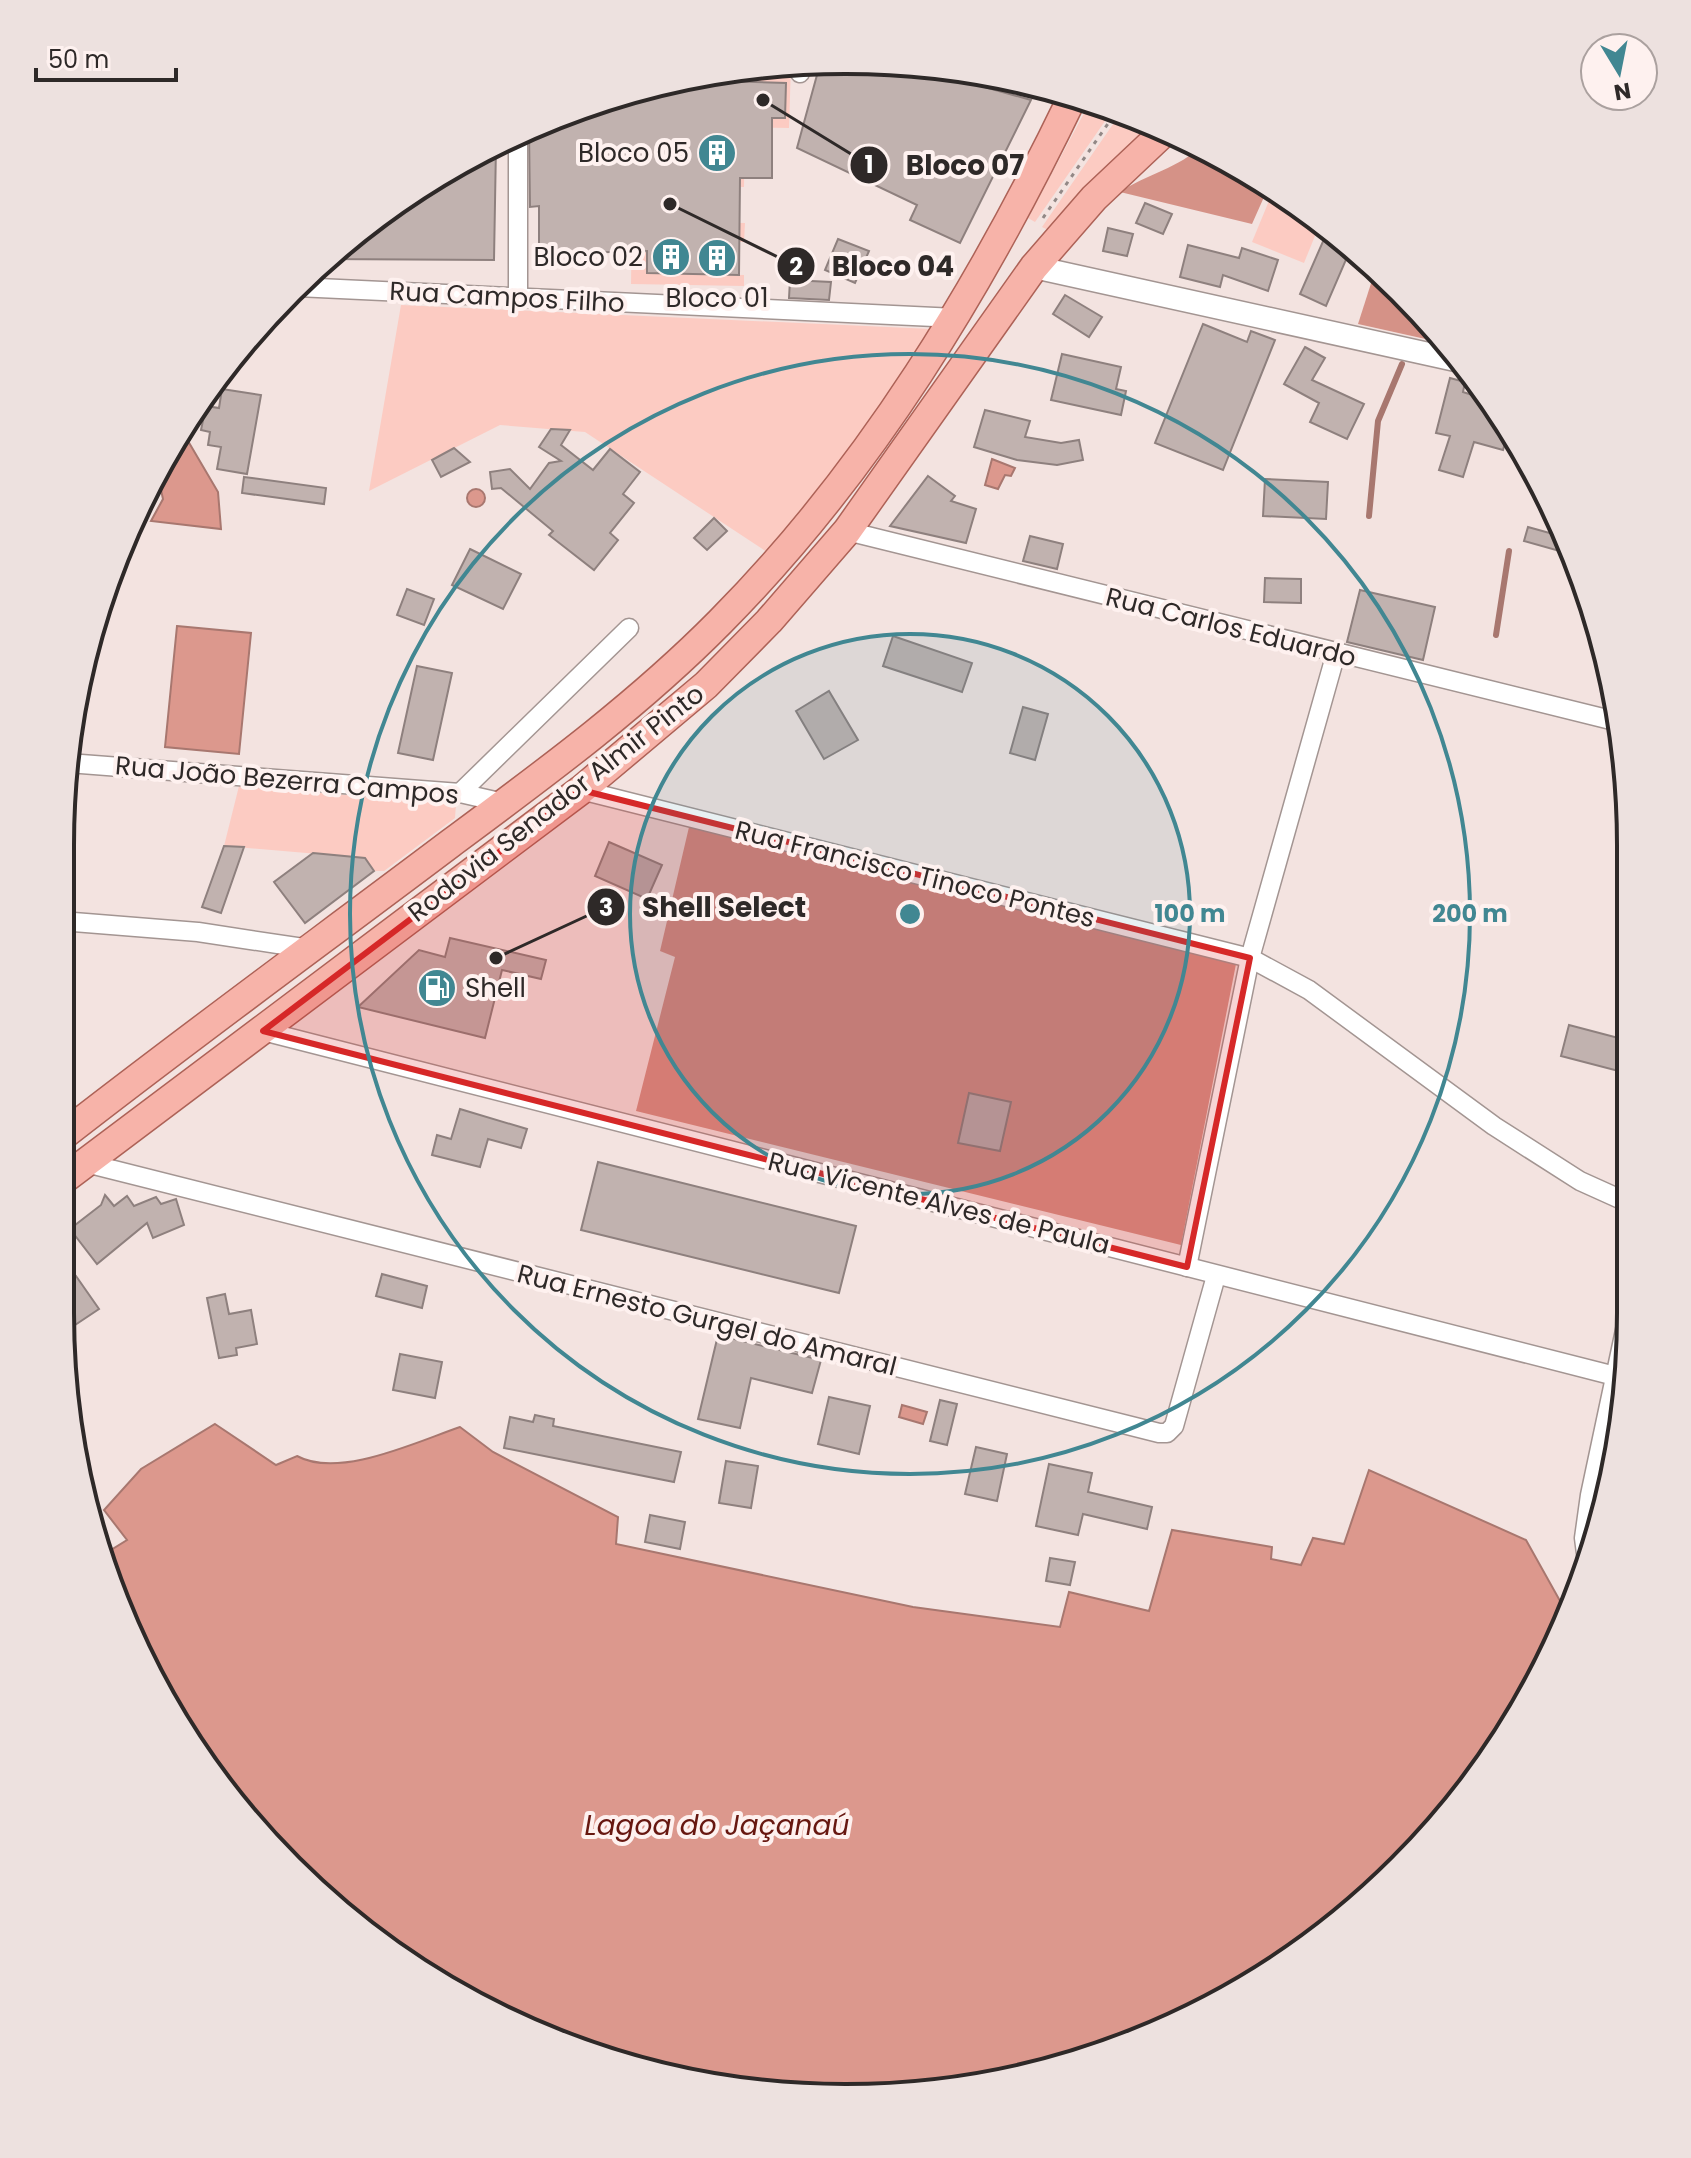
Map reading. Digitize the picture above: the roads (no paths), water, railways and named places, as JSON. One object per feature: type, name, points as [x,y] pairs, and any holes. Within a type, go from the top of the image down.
[{"type":"main road","name":"Rodovia Senador Almir Pinto","points":[[74,1127],[504,803],[658,681],[721,622],[823,504],[904,397],[956,318],[1032,182],[1068,107]]},
{"type":"main road","name":"Rodovia Senador Almir Pinto","points":[[74,1172],[581,790],[706,685],[769,621],[847,531],[1034,267],[1094,198],[1156,140]]},
{"type":"street","points":[[518,148],[518,297]]},
{"type":"street","points":[[1034,267],[1443,357]]},
{"type":"street","name":"Rua Campos Filho","points":[[313,288],[956,318]]},
{"type":"street","name":"Rua Carlos Eduardo","points":[[847,531],[1606,719]]},
{"type":"street","points":[[460,793],[629,628]]},
{"type":"street","points":[[1187,1267],[1250,958],[1336,653]]},
{"type":"street","name":"Rua João Bezerra Campos","points":[[79,764],[460,793],[504,803]]},
{"type":"street","name":"Rua Francisco Tinoco Pontes","points":[[581,790],[1250,958],[1309,990],[1494,1126],[1580,1181],[1617,1198]]},
{"type":"street","points":[[74,922],[198,932],[310,949]]},
{"type":"street","name":"Rua Vicente Alves de Paula","points":[[263,1031],[1614,1376]]},
{"type":"street","name":"Rua Ernesto Gurgel do Amaral","points":[[86,1163],[1159,1433],[1167,1433],[1174,1426],[1216,1276]]},
{"type":"street","points":[[1585,1531],[1613,1388]]},
{"type":"water","points":[[188,442],[218,492],[221,529],[151,521],[163,499],[161,490]]},
{"type":"water","points":[[992,459],[1015,468],[1011,476],[1005,475],[998,489],[985,485]]},
{"type":"water","points":[[472,489],[480,489],[485,498],[483,505],[472,507],[467,502],[467,494]]},
{"type":"water","points":[[177,626],[251,633],[239,754],[165,747]]},
{"type":"water","points":[[902,1405],[927,1412],[923,1424],[899,1417]]},
{"type":"water","name":"Lagoa do Jaçanaú","points":[[215,1424],[276,1465],[297,1456],[314,1462],[355,1461],[400,1449],[460,1427],[493,1452],[618,1517],[616,1544],[913,1607],[1060,1627],[1069,1592],[1149,1611],[1172,1530],[1272,1547],[1271,1559],[1301,1565],[1313,1538],[1344,1544],[1369,1470],[1526,1540],[1560,1602],[1514,1698],[1458,1782],[1426,1821],[1354,1893],[1315,1925],[1231,1981],[1141,2025],[1045,2058],[996,2069],[896,2082],[795,2082],[695,2069],[646,2058],[550,2025],[460,1981],[376,1925],[337,1893],[265,1821],[233,1782],[177,1698],[154,1654],[112,1550],[127,1540],[104,1510],[141,1469]]},
{"type":"waterway","points":[[1369,516],[1378,421],[1402,364]]},
{"type":"waterway","points":[[1496,635],[1509,551]]},
{"type":"place","name":"Bloco 07","points":[[763,100]]},
{"type":"place","name":"Bloco 05","points":[[717,153]]},
{"type":"place","name":"Bloco 04","points":[[670,204]]},
{"type":"place","name":"Bloco 02","points":[[671,257]]},
{"type":"place","name":"Bloco 01","points":[[717,258]]},
{"type":"place","name":"Shell Select","points":[[496,958]]},
{"type":"place","name":"Shell","points":[[437,988]]}]
